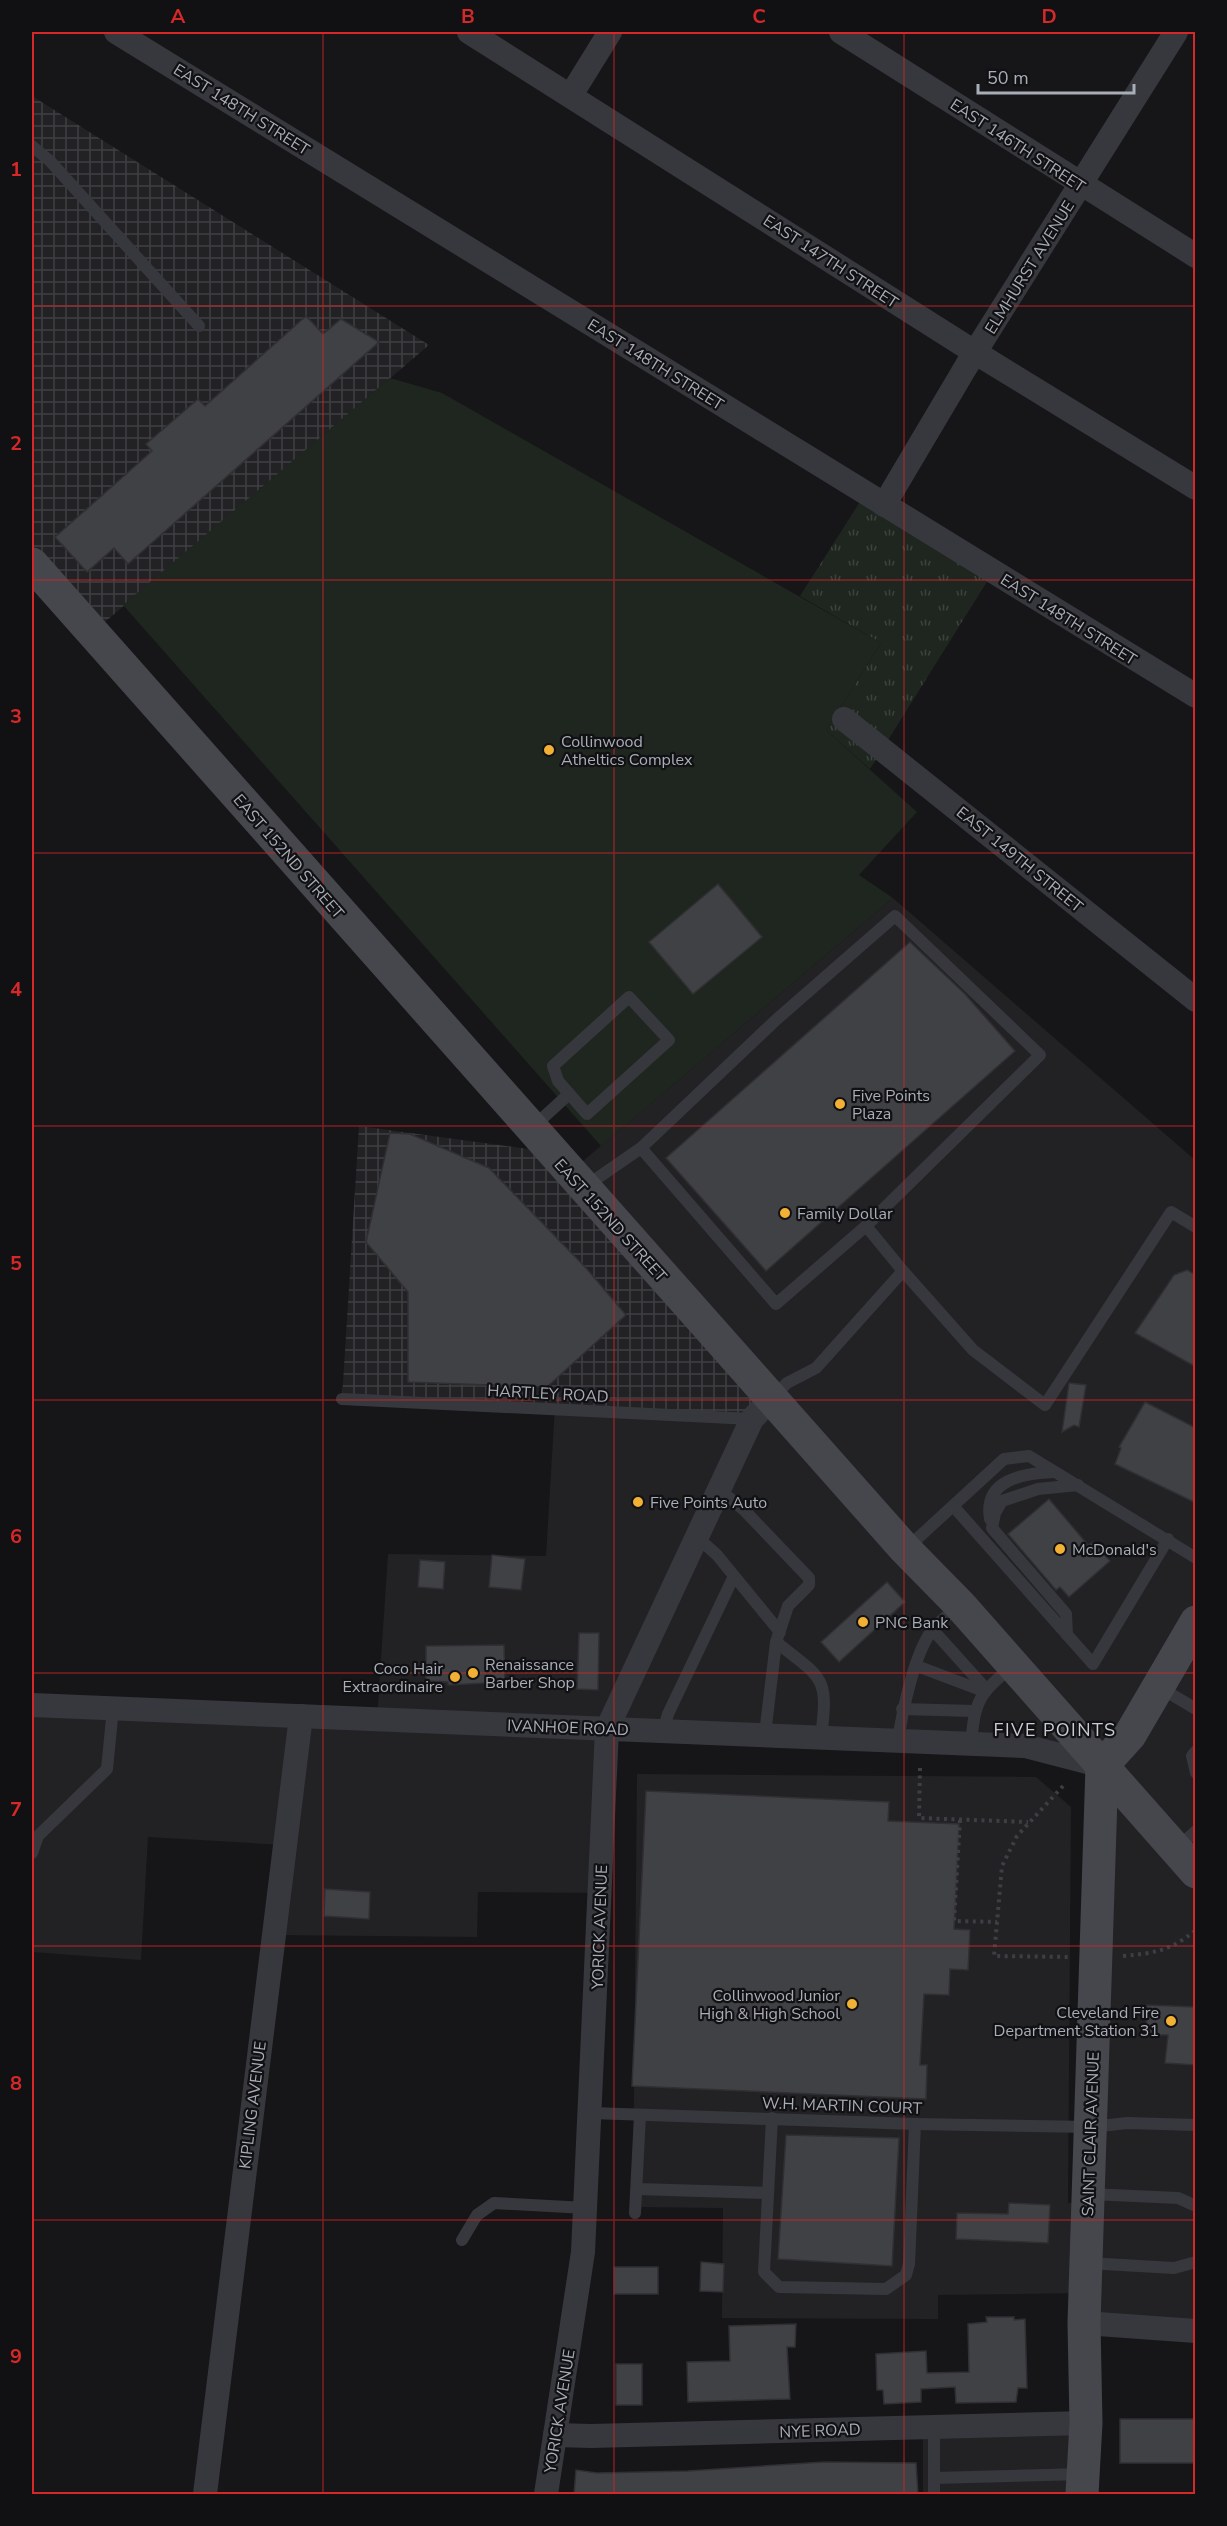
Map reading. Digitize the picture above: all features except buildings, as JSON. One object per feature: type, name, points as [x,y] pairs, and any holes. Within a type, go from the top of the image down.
[{"type":"street","name":"EAST 148TH STREET","points":[[116,32],[1196,696]]},
{"type":"street","name":"EAST 147TH STREET","points":[[469,32],[976,353],[1196,488]]},
{"type":"street","points":[[571,95],[609,32]]},
{"type":"street","name":"EAST 146TH STREET","points":[[841,32],[1196,256]]},
{"type":"street","name":"ELMHURST AVENUE","points":[[884,505],[1080,184],[1176,32]]},
{"type":"street","name":"EAST 152ND STREET","points":[[32,564],[583,1188],[762,1408],[960,1605],[1102,1766],[1189,1851]]},
{"type":"street","name":"EAST 149TH STREET","points":[[844,718],[1196,1000]]},
{"type":"street","name":"YORICK AVENUE","points":[[546,2494],[583,2252],[607,1728],[719,1489],[762,1408]]},
{"type":"street","points":[[1102,1766],[1130,1735],[1196,1622]]},
{"type":"street","name":"IVANHOE ROAD","points":[[32,1705],[1025,1746],[1102,1766]]},
{"type":"street","name":"KIPLING AVENUE","points":[[205,2494],[301,1716]]},
{"type":"street","name":"SAINT CLAIR AVENUE","points":[[1083,2484],[1086,2423],[1084,2323],[1102,1766]]},
{"type":"street","points":[[1084,2323],[1196,2331]]},
{"type":"street","name":"NYE ROAD","points":[[555,2435],[591,2436],[1086,2423]]},
{"type":"lane","points":[[32,146],[50,161],[199,326]]},
{"type":"lane","points":[[583,1188],[641,1148],[777,1018],[895,916],[1040,1055],[866,1226],[776,1304],[641,1148]]},
{"type":"lane","points":[[630,997],[669,1040],[587,1114],[569,1094],[554,1073],[553,1066],[630,997]]},
{"type":"lane","points":[[530,1129],[569,1094]]},
{"type":"lane","points":[[866,1226],[974,1350],[1045,1405],[1171,1212],[1196,1227]]},
{"type":"lane","points":[[762,1408],[787,1383],[816,1368],[903,1271]]},
{"type":"lane","name":"HARTLEY ROAD","points":[[342,1399],[762,1408]]},
{"type":"lane","points":[[905,1550],[1004,1459],[1029,1456],[1196,1558]]},
{"type":"lane","points":[[1056,1472],[1032,1473],[1003,1482],[994,1493],[990,1506],[992,1528],[1066,1614],[1067,1635]]},
{"type":"lane","points":[[992,1528],[995,1513],[1002,1501],[1019,1494],[1078,1485]]},
{"type":"lane","points":[[719,1489],[745,1511],[809,1578],[809,1585],[788,1606],[778,1637],[765,1734]]},
{"type":"lane","points":[[954,1507],[1093,1664],[1168,1539]]},
{"type":"lane","points":[[696,1537],[734,1576],[778,1637],[819,1677],[826,1697],[821,1737]]},
{"type":"lane","points":[[663,1731],[668,1714],[734,1576]]},
{"type":"lane","points":[[898,1741],[902,1709],[932,1629],[960,1605]]},
{"type":"lane","points":[[932,1629],[985,1690]]},
{"type":"lane","points":[[917,1665],[985,1690]]},
{"type":"lane","points":[[971,1743],[974,1711],[985,1690],[1013,1665]]},
{"type":"lane","points":[[1158,1687],[1196,1709]]},
{"type":"lane","points":[[32,1853],[38,1836],[108,1769],[113,1708]]},
{"type":"lane","points":[[902,1709],[974,1711]]},
{"type":"lane","points":[[1196,1751],[1192,1756],[1196,1773]]},
{"type":"lane","name":"W.H. MARTIN COURT","points":[[591,2113],[915,2124],[1091,2127],[1127,2122],[1196,2125]]},
{"type":"lane","points":[[635,2213],[639,2115]]},
{"type":"lane","points":[[772,2118],[764,2272],[779,2287],[886,2289],[906,2275],[909,2264],[915,2124]]},
{"type":"lane","points":[[637,2189],[768,2193]]},
{"type":"lane","points":[[1088,2194],[1178,2198],[1196,2206]]},
{"type":"lane","points":[[462,2240],[477,2215],[494,2203],[586,2208]]},
{"type":"lane","points":[[1086,2263],[1173,2268],[1196,2262]]},
{"type":"lane","points":[[934,2427],[934,2494]]},
{"type":"lane","points":[[934,2478],[1083,2484]]},
{"type":"path","points":[[920,1768],[919,1818],[1028,1822]]},
{"type":"path","points":[[1063,1786],[1017,1836],[1002,1866],[994,1956],[1073,1956]]},
{"type":"path","points":[[960,1820],[954,1921],[997,1922]]},
{"type":"path","points":[[1123,1956],[1157,1953],[1178,1944],[1196,1930]]},
{"type":"shaded area","points":[[32,96],[429,345],[92,633],[32,564]]},
{"type":"shaded area","points":[[893,898],[1195,1160],[1195,2331],[1084,2323],[1084,2293],[938,2295],[938,2319],[722,2318],[723,2208],[633,2207],[637,1774],[1036,1777],[1071,1807],[1068,2203],[1088,2202],[1102,1767],[1025,1746],[607,1729],[600,1893],[478,1892],[477,1937],[274,1935],[285,1845],[148,1837],[141,1960],[32,1952],[32,1705],[377,1719],[388,1554],[546,1556],[569,1173]]},
{"type":"shaded area","points":[[359,1126],[551,1152],[772,1398],[752,1419],[342,1399]]},
{"type":"shaded area","points":[[1086,2423],[1082,2494],[923,2494],[923,2427]]},
{"type":"green space","name":"Collinwood Atheltics Complex","points":[[390,378],[442,393],[881,643],[826,730],[917,812],[859,875],[893,898],[601,1146],[123,605]]},
{"type":"green space","points":[[865,494],[993,572],[870,769],[826,730],[881,643],[800,596]]},
{"type":"place","name":"Collinwood Atheltics Complex","points":[[549,750]]},
{"type":"place","name":"Five Points Plaza","points":[[840,1104]]},
{"type":"place","name":"Family Dollar","points":[[785,1213]]},
{"type":"place","name":"Five Points Auto","points":[[638,1502]]},
{"type":"place","name":"McDonald's","points":[[1060,1549]]},
{"type":"place","name":"PNC Bank","points":[[863,1622]]},
{"type":"place","name":"Renaissance Barber Shop","points":[[473,1673]]},
{"type":"place","name":"Coco Hair Extraordinaire","points":[[455,1677]]},
{"type":"place","name":"Collinwood Junior High & High School","points":[[852,2004]]},
{"type":"place","name":"Cleveland Fire Department Station 31","points":[[1171,2021]]},
{"type":"district","name":"FIVE POINTS","points":[[1055,1730]]}]
